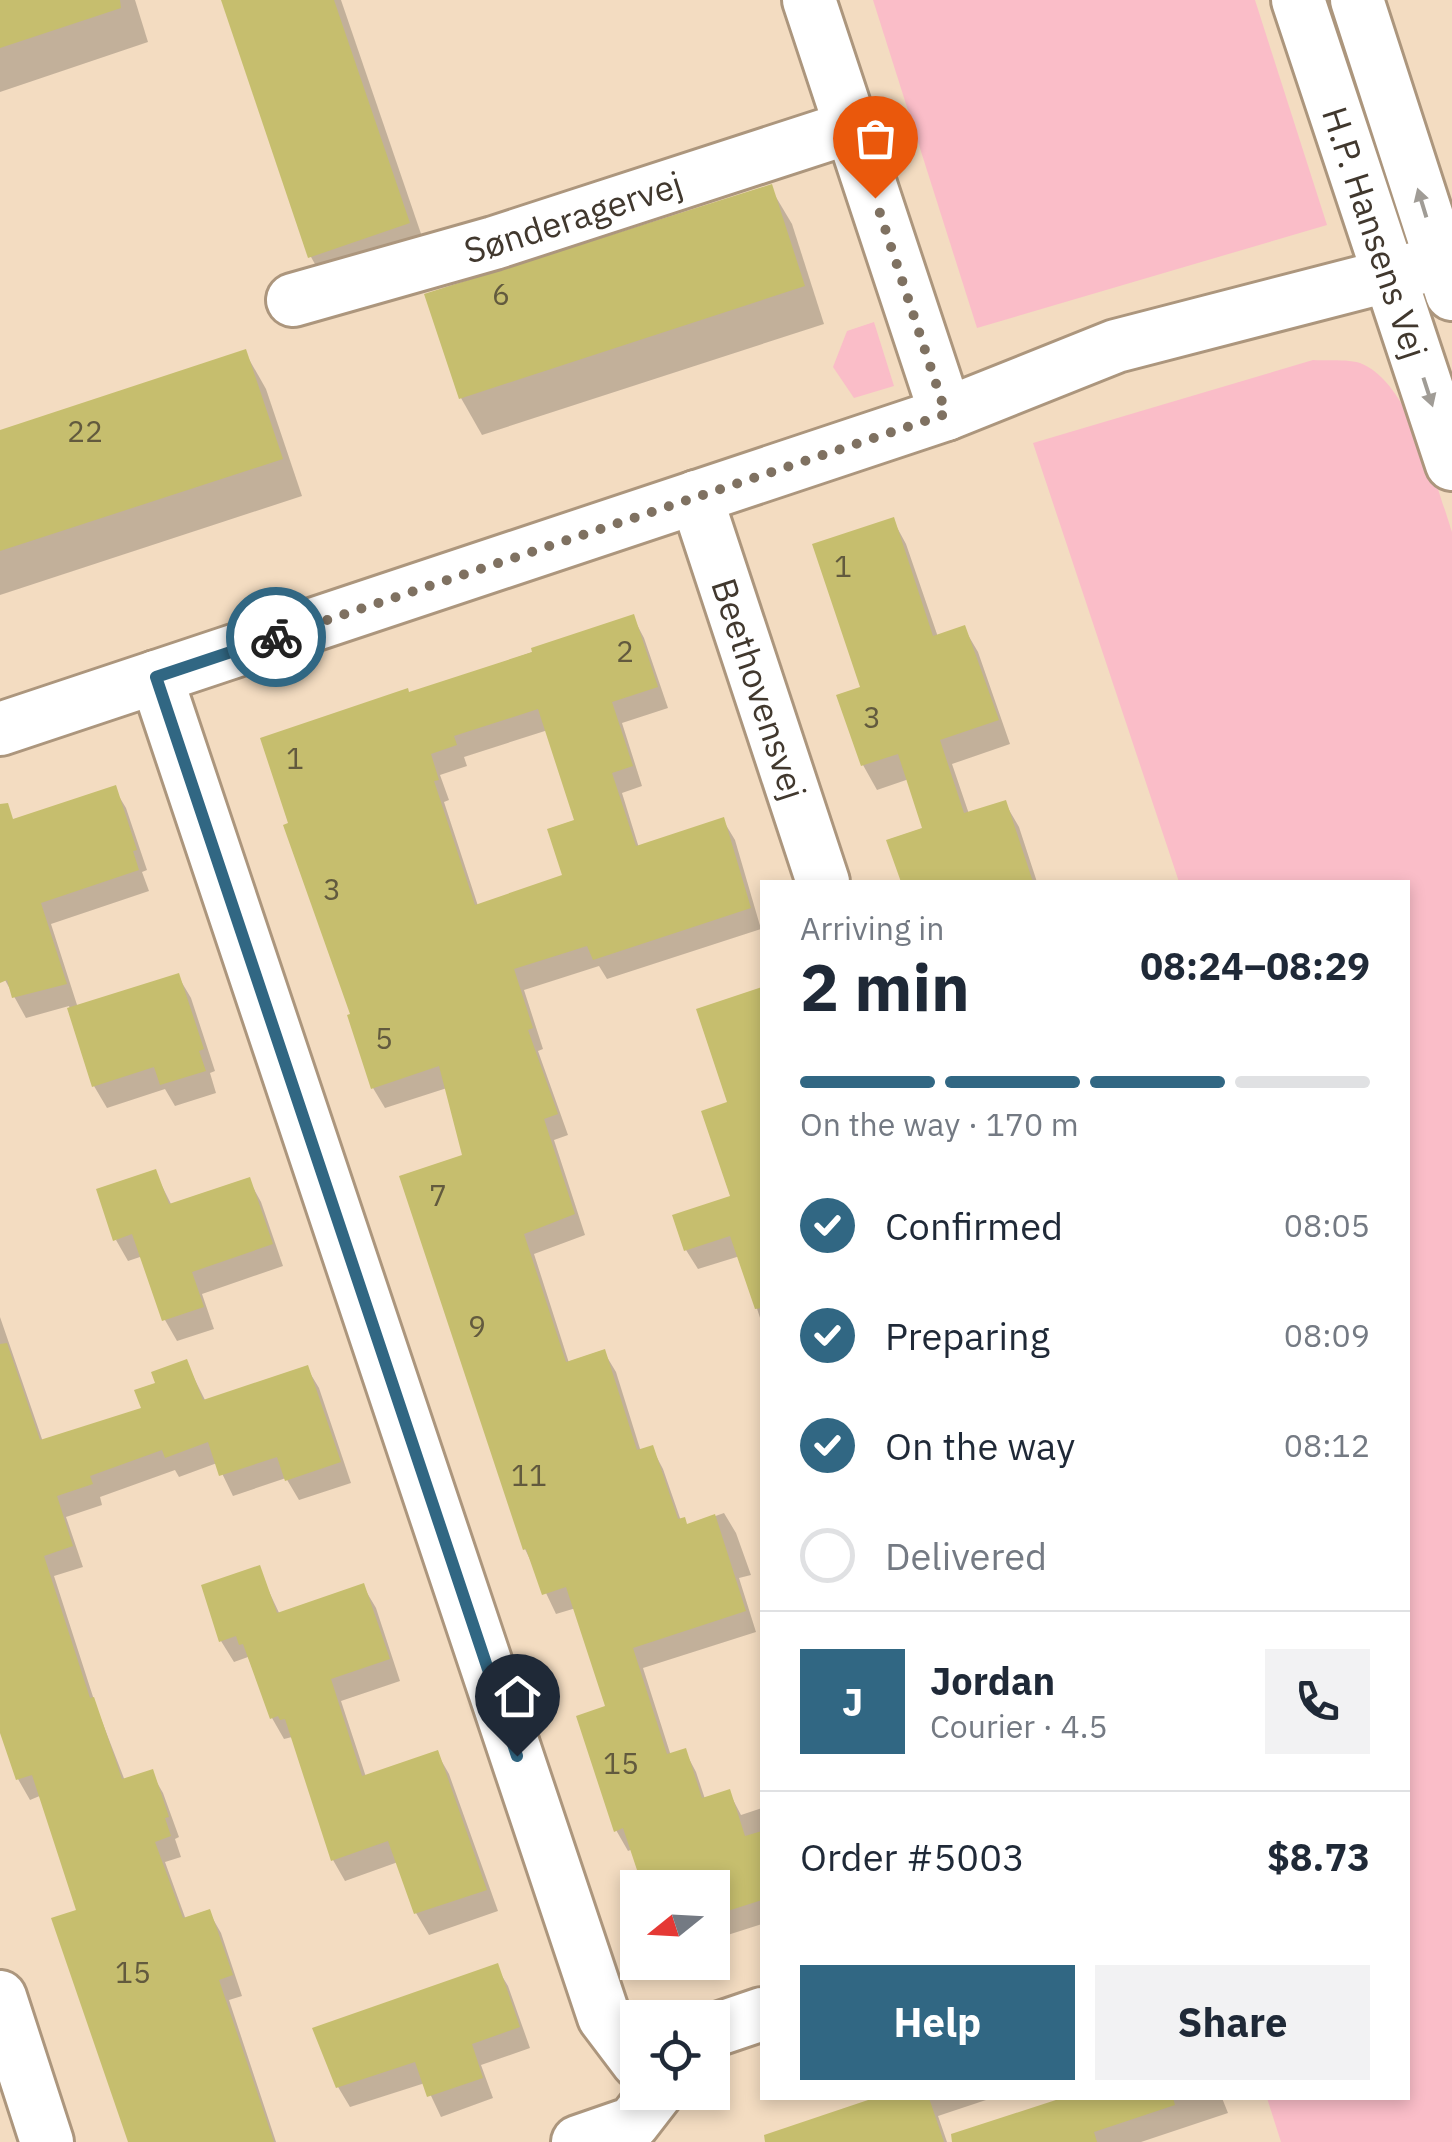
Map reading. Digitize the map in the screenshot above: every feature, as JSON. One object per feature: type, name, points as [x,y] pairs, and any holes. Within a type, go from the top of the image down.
[{"type":"street","points":[[809,0],[946,414]]},
{"type":"street","name":"H.P. Hansens Vej","points":[[1298,0],[1452,464]]},
{"type":"street","name":"H.P. Hansens Vej","points":[[1357,0],[1447,279]]},
{"type":"street","name":"Sønderagervej","points":[[293,300],[494,244],[851,127]]},
{"type":"street","points":[[0,729],[946,414],[1116,346],[1390,278],[1447,279]]},
{"type":"street","name":"Beethovensvej","points":[[696,497],[822,880]]},
{"type":"street","points":[[156,677],[604,2017],[620,2038]]},
{"type":"street","points":[[0,1997],[47,2142]]},
{"type":"street","points":[[730,2025],[760,2015]]},
{"type":"street","points":[[578,2142],[633,2123],[643,2110]]},
{"type":"shaded area","points":[[873,0],[1255,0],[1327,225],[977,328]]},
{"type":"shaded area","points":[[874,322],[894,386],[854,398],[833,367],[847,331]]},
{"type":"shaded area","points":[[1313,360],[1360,363],[1393,391],[1407,413],[1452,532],[1452,2142],[1281,2142],[1268,2100],[1410,2100],[1410,880],[1178,880],[1033,443]]},
{"type":"building","points":[[0,0],[120,0],[121,8],[0,48]]},
{"type":"building","points":[[221,0],[334,0],[410,223],[308,258]]},
{"type":"building","points":[[772,184],[805,286],[459,399],[424,294]]},
{"type":"building","points":[[246,349],[283,459],[0,551],[0,430]]},
{"type":"building","points":[[894,517],[933,636],[965,625],[999,720],[940,740],[964,813],[1006,800],[1032,880],[900,880],[886,840],[922,828],[898,754],[861,766],[836,695],[860,687],[812,544]]},
{"type":"building","points":[[634,614],[658,687],[612,702],[633,766],[612,773],[636,846],[724,817],[751,908],[593,960],[587,946],[514,969],[533,1028],[528,1030],[558,1114],[544,1119],[575,1214],[524,1234],[566,1362],[605,1349],[637,1450],[653,1445],[678,1519],[685,1517],[687,1524],[715,1514],[746,1611],[633,1648],[667,1754],[686,1748],[702,1798],[730,1789],[745,1836],[760,1832],[760,1901],[730,1910],[730,1870],[637,1870],[623,1828],[614,1832],[576,1716],[605,1706],[566,1587],[542,1595],[526,1549],[523,1550],[399,1176],[462,1155],[439,1066],[371,1089],[347,1015],[350,1014],[283,825],[288,823],[260,738],[408,688],[409,692]],"holes":[[[538,709],[574,820],[547,829],[562,875],[475,905],[434,781],[439,780],[431,754],[457,745],[454,736]]]},
{"type":"building","points":[[116,785],[137,850],[133,851],[139,870],[41,903],[67,984],[12,998],[7,980],[0,983],[0,804],[8,803],[13,819]]},
{"type":"building","points":[[179,973],[204,1049],[199,1051],[206,1071],[160,1085],[154,1067],[92,1087],[67,1008]]},
{"type":"building","points":[[760,988],[760,1308],[755,1309],[730,1236],[684,1251],[672,1215],[730,1196],[701,1111],[727,1102],[696,1009]]},
{"type":"building","points":[[156,1169],[169,1204],[250,1177],[273,1244],[192,1272],[204,1307],[162,1321],[132,1234],[113,1241],[96,1189]]},
{"type":"building","points":[[7,1343],[40,1440],[141,1408],[134,1390],[155,1383],[151,1372],[187,1359],[203,1400],[308,1365],[341,1462],[285,1481],[277,1457],[219,1476],[208,1442],[165,1458],[162,1450],[90,1476],[93,1484],[57,1496],[73,1546],[44,1556],[90,1698],[94,1697],[122,1779],[153,1769],[171,1836],[155,1842],[183,1918],[210,1909],[233,1975],[219,1980],[274,2142],[128,2142],[51,1918],[76,1910],[32,1775],[16,1780],[0,1733],[0,1344]]},
{"type":"building","points":[[260,1565],[277,1613],[364,1583],[390,1659],[331,1679],[362,1776],[438,1750],[487,1890],[414,1914],[388,1841],[331,1861],[285,1719],[270,1719],[243,1644],[239,1645],[236,1636],[219,1642],[201,1585]]},
{"type":"building","points":[[498,1963],[520,2027],[472,2044],[483,2078],[427,2097],[415,2062],[336,2088],[312,2028]]},
{"type":"building","points":[[868,2100],[930,2100],[944,2142],[765,2142],[764,2135]]},
{"type":"building","points":[[1056,2100],[1174,2100],[1175,2105],[1094,2132],[1097,2142],[952,2142],[951,2134]]},
{"type":"way so far","points":[[276,637],[946,414],[875,198]]},
{"type":"route","points":[[276,637],[156,677],[517,1756]]}]
